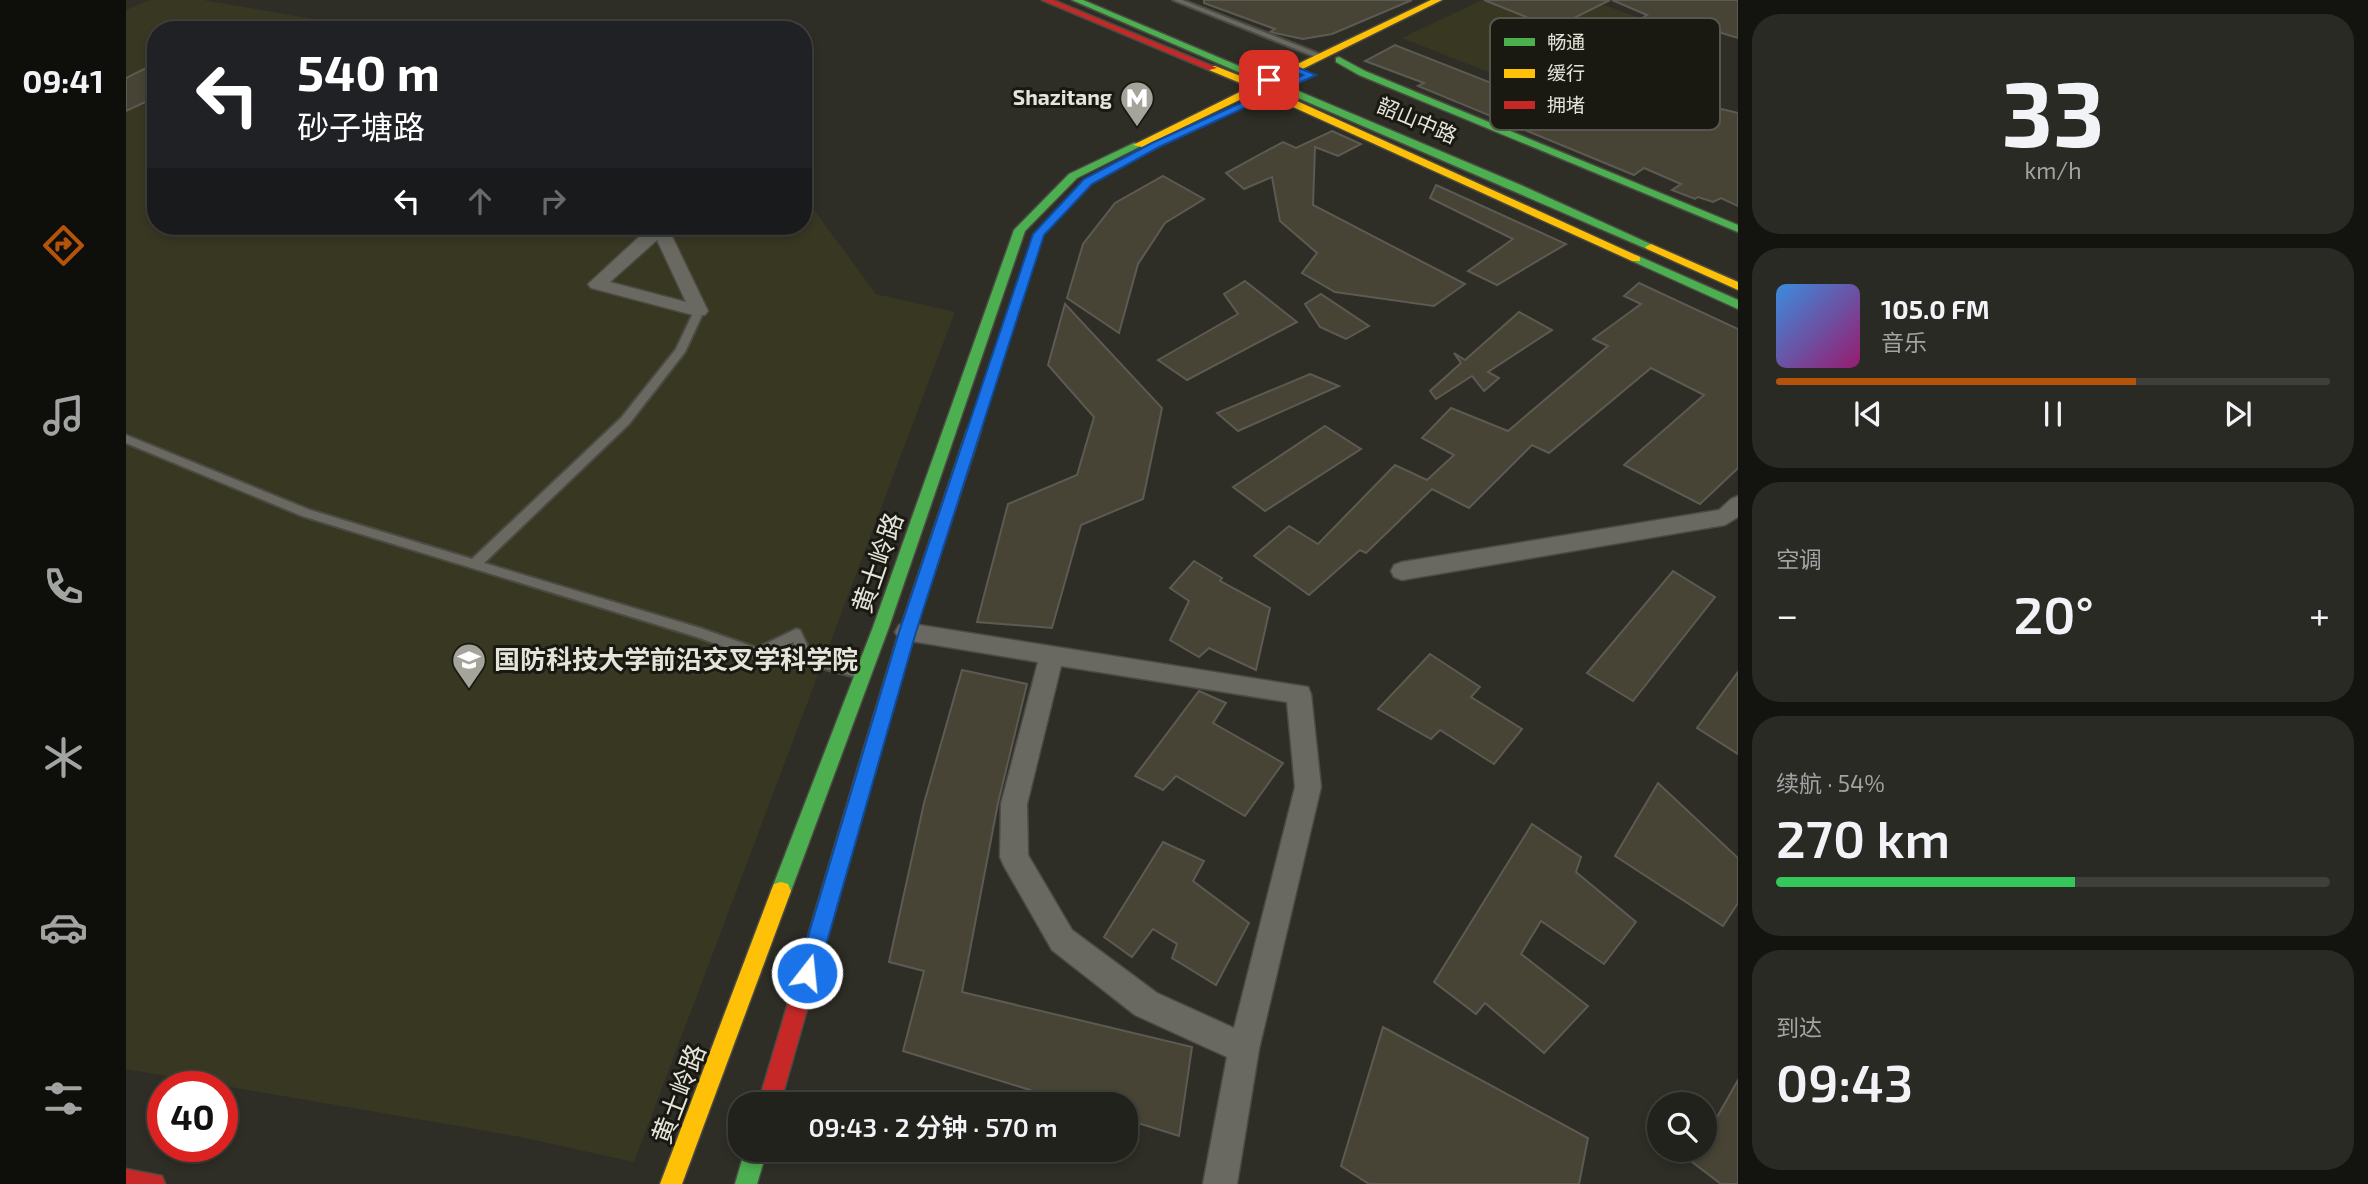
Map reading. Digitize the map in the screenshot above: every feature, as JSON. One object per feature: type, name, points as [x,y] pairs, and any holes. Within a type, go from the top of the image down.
[{"type":"street","points":[[1046,0],[1268,87],[1287,99],[1738,305]]},
{"type":"street","name":"韶山中路","points":[[1076,0],[1268,87],[1738,286]]},
{"type":"street","points":[[1268,87],[1288,66],[1321,56],[1438,0]]},
{"type":"street","points":[[1039,234],[1088,182],[1268,87],[1316,77],[1339,60],[1460,0]]},
{"type":"street","points":[[1339,60],[1362,73],[1490,126]]},
{"type":"street","points":[[1288,66],[1316,77]]},
{"type":"street","name":"黄土岭路","points":[[671,1184],[863,674],[1020,230],[1073,176],[1268,87]]},
{"type":"street","points":[[1499,130],[1738,229]]},
{"type":"street","points":[[651,235],[597,284],[699,311]]},
{"type":"street","points":[[664,235],[699,311]]},
{"type":"street","name":"黄土岭路","points":[[773,1092],[907,632],[977,420]]},
{"type":"street","points":[[1402,571],[1725,517],[1738,504]]},
{"type":"street","points":[[907,632],[1298,694],[1308,787],[1244,1049],[1220,1184]]},
{"type":"street","points":[[1052,656],[1014,804],[1014,857],[1062,940],[1146,1004],[1244,1049]]},
{"type":"street","points":[[746,1184],[752,1162]]},
{"type":"street","points":[[126,1180],[153,1184]]},
{"type":"lane","points":[[1175,0],[1321,56]]},
{"type":"lane","points":[[475,564],[625,421],[681,350],[699,311]]},
{"type":"lane","points":[[126,439],[306,513],[700,633],[758,654],[796,634],[807,659],[863,674]]},
{"type":"shaded area","name":"国防科技大学前沿交叉学科学院","points":[[150,0],[203,0],[326,21],[147,21],[147,235],[812,235],[812,207],[876,294],[955,312],[634,1162],[521,1137],[238,1088],[238,1071],[147,1073],[126,1069],[126,10]]},
{"type":"shaded area","points":[[1482,0],[1590,0],[1640,18],[1490,18],[1490,73],[1402,38]]},
{"type":"building","points":[[1204,0],[1412,0],[1332,34],[1303,39],[1270,32],[1275,29],[1204,3]]},
{"type":"building","points":[[1484,0],[1610,0],[1574,18],[1529,18]]},
{"type":"building","points":[[1612,0],[1738,0],[1738,38],[1720,32],[1720,18],[1642,18],[1647,15]]},
{"type":"building","points":[[1395,45],[1490,83],[1490,116],[1418,86],[1424,83],[1365,61]]},
{"type":"building","points":[[147,68],[147,101],[126,111],[126,78]]},
{"type":"building","points":[[1720,111],[1738,113],[1738,206],[1721,198],[1713,202],[1698,197],[1695,199],[1672,190],[1681,184],[1644,168],[1634,175],[1525,130],[1720,130]]},
{"type":"building","points":[[1332,131],[1361,144],[1338,156],[1315,147],[1313,205],[1465,284],[1434,306],[1335,292],[1302,273],[1317,253],[1280,221],[1272,177],[1244,189],[1226,173],[1283,142],[1296,148]]},
{"type":"building","points":[[1163,176],[1204,199],[1165,223],[1138,264],[1119,333],[1067,298],[1083,244],[1115,203]]},
{"type":"building","points":[[1436,185],[1566,244],[1497,285],[1468,271],[1513,239],[1430,198]]},
{"type":"building","points":[[1245,281],[1297,322],[1187,380],[1158,360],[1238,314],[1224,294]]},
{"type":"building","points":[[1639,283],[1738,329],[1738,468],[1700,504],[1624,465],[1704,395],[1651,368],[1549,453],[1532,445],[1469,508],[1432,489],[1366,553],[1360,550],[1309,595],[1254,556],[1289,526],[1318,544],[1395,465],[1427,480],[1454,455],[1422,438],[1451,408],[1508,431],[1608,346],[1593,339],[1641,304],[1624,296]]},
{"type":"building","points":[[1321,294],[1369,326],[1346,339],[1320,327],[1305,304]]},
{"type":"building","points":[[1065,304],[1162,408],[1143,499],[1081,525],[1052,628],[977,622],[1008,504],[1077,475],[1094,417],[1048,365]]},
{"type":"building","points":[[1519,312],[1552,330],[1488,372],[1499,378],[1484,391],[1472,376],[1436,399],[1430,391],[1461,363],[1454,353],[1465,360]]},
{"type":"building","points":[[1310,374],[1339,386],[1238,431],[1217,413]]},
{"type":"building","points":[[1325,426],[1361,449],[1265,511],[1233,487]]},
{"type":"building","points":[[1194,561],[1222,578],[1220,581],[1270,608],[1256,670],[1209,648],[1199,657],[1170,640],[1189,601],[1170,588]]},
{"type":"building","points":[[1673,571],[1715,597],[1633,701],[1587,673]]},
{"type":"building","points":[[1430,654],[1480,687],[1471,697],[1522,729],[1494,764],[1440,730],[1431,739],[1378,709]]},
{"type":"building","points":[[962,670],[1027,684],[998,803],[962,992],[1192,1047],[1179,1136],[1138,1123],[1138,1092],[1037,1092],[903,1051],[924,971],[889,962],[924,803]]},
{"type":"building","points":[[1738,672],[1738,754],[1697,728]]},
{"type":"building","points":[[1199,691],[1226,703],[1213,723],[1283,763],[1245,816],[1176,776],[1163,790],[1135,776]]},
{"type":"building","points":[[1658,783],[1738,858],[1738,903],[1723,926],[1615,856]]},
{"type":"building","points":[[1532,824],[1581,857],[1576,872],[1636,922],[1604,964],[1541,921],[1521,954],[1588,1006],[1544,1053],[1485,1003],[1476,1014],[1434,982]]},
{"type":"building","points":[[1163,842],[1204,861],[1193,881],[1249,923],[1216,985],[1172,958],[1177,944],[1153,929],[1132,957],[1104,937]]},
{"type":"building","points":[[1383,1027],[1588,1138],[1579,1184],[1369,1184],[1341,1166]]},
{"type":"building","points":[[1738,1080],[1738,1184],[1721,1184],[1692,1162],[1717,1162],[1717,1117]]},
{"type":"traffic: fast","points":[[1076,0],[1519,188],[1651,247]]},
{"type":"traffic: fast","points":[[1339,60],[1362,73],[1490,126]]},
{"type":"traffic: fast","points":[[1499,130],[1738,229]]},
{"type":"traffic: fast","points":[[781,891],[881,627],[1020,230],[1073,176],[1138,145]]},
{"type":"traffic: fast","points":[[1636,259],[1738,305]]},
{"type":"traffic: fast","points":[[867,768],[907,632],[974,430]]},
{"type":"traffic: fast","points":[[746,1184],[752,1162]]},
{"type":"traffic: slow","points":[[1138,145],[1438,0]]},
{"type":"traffic: slow","points":[[1212,68],[1287,99],[1636,259]]},
{"type":"traffic: slow","points":[[1651,247],[1738,286]]},
{"type":"traffic: slow","points":[[671,1184],[781,891]]},
{"type":"traffic: jam","points":[[1046,0],[1212,68]]},
{"type":"traffic: jam","points":[[772,1092],[867,768]]},
{"type":"traffic: jam","points":[[126,1180],[154,1184]]},
{"type":"place","name":"Shazitang","points":[[1137,128]]},
{"type":"place","name":"国防科技大学前沿交叉学科学院","points":[[469,690]]},
{"type":"route","points":[[807,973],[907,632],[1039,234],[1088,182],[1156,145],[1311,75],[1294,68],[1269,80]]}]
